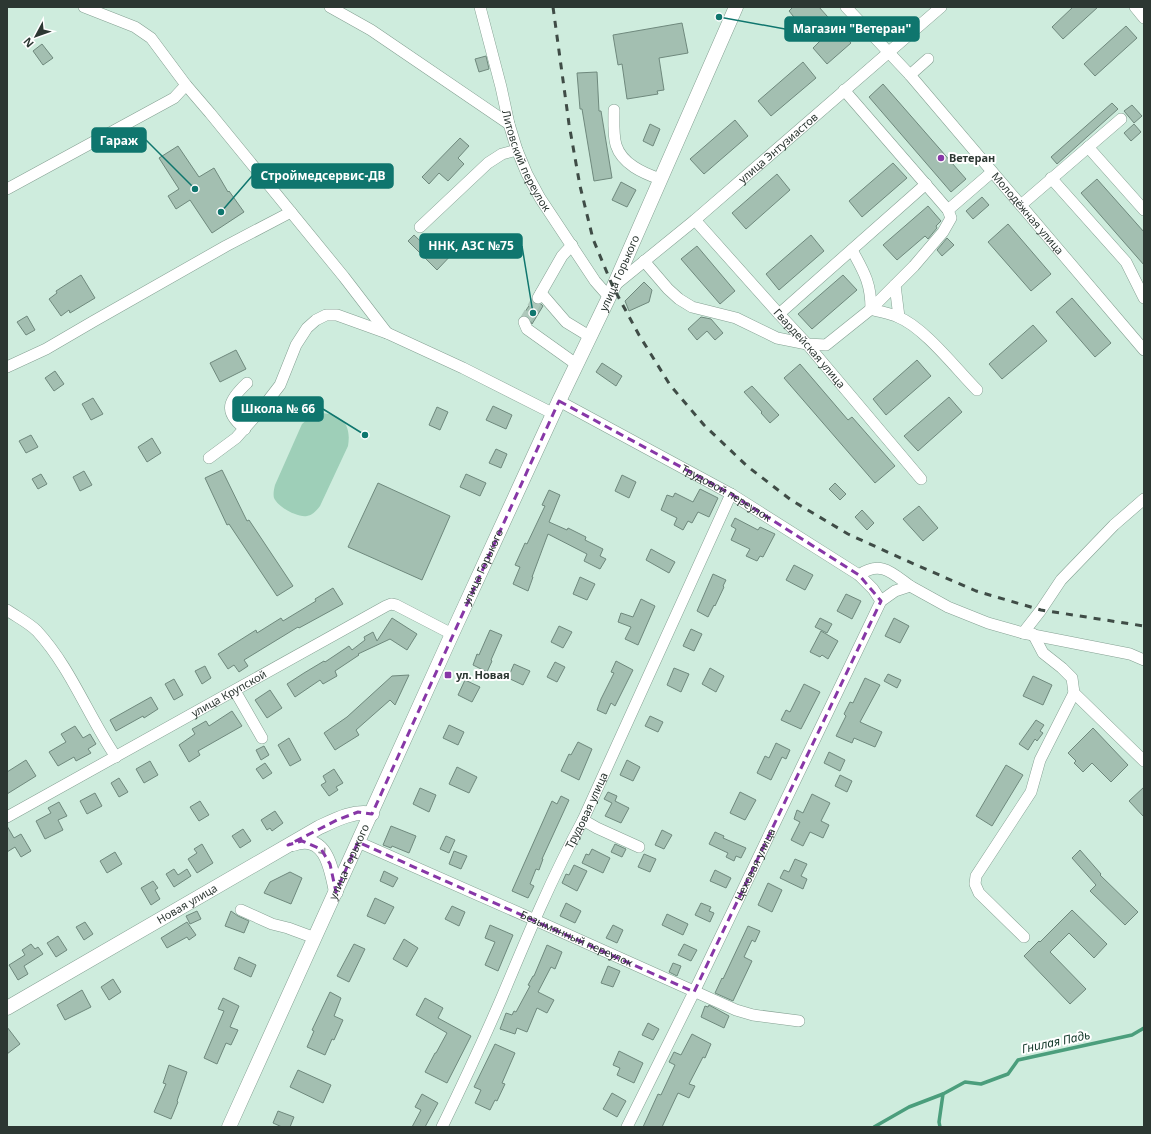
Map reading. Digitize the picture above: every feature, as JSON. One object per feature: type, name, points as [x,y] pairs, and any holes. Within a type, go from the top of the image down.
[{"type":"main road","name":"улица Горького","points":[[229,1127],[372,814],[452,634],[589,336],[611,292],[736,7]]},
{"type":"main road","name":"Новая улица","points":[[7,1008],[288,845],[336,820],[358,812],[372,814]]},
{"type":"main road","points":[[288,845],[302,841],[318,846],[330,864],[336,892]]},
{"type":"street","points":[[84,7],[135,27],[150,38],[186,85],[291,212],[387,333]]},
{"type":"street","points":[[330,7],[371,30],[509,124]]},
{"type":"street","name":"Литовский переулок","points":[[480,7],[509,124],[517,150],[527,174],[540,198],[595,281],[611,292]]},
{"type":"street","name":"Молодёжная улица","points":[[846,7],[910,75],[1144,350]]},
{"type":"street","name":"улица Энтузиастов","points":[[611,292],[940,7]]},
{"type":"street","points":[[1135,7],[1144,18]]},
{"type":"street","points":[[910,75],[928,59]]},
{"type":"street","points":[[7,188],[174,98],[186,85]]},
{"type":"street","points":[[644,262],[668,289],[692,307],[736,318],[777,338],[807,344],[826,345],[872,310],[943,232],[951,218],[948,210],[844,90]]},
{"type":"street","points":[[614,110],[616,145],[624,158],[645,174],[660,180]]},
{"type":"street","points":[[1021,205],[1121,119]]},
{"type":"street","points":[[1088,148],[1144,210]]},
{"type":"street","points":[[420,227],[488,163],[502,154],[517,150]]},
{"type":"street","points":[[948,210],[992,172]]},
{"type":"street","points":[[1051,178],[1126,262],[1144,298]]},
{"type":"street","points":[[779,314],[926,184]]},
{"type":"street","points":[[7,367],[46,349],[226,246],[291,212]]},
{"type":"street","name":"Гвардейская улица","points":[[695,220],[807,344],[922,479]]},
{"type":"street","points":[[572,245],[562,256],[540,296],[566,322],[589,336]]},
{"type":"street","points":[[852,250],[868,282],[872,310]]},
{"type":"street","points":[[895,285],[899,317]]},
{"type":"street","points":[[872,310],[899,317],[915,327],[932,342],[977,390]]},
{"type":"street","name":"Трудовой переулок","points":[[209,458],[245,429],[280,385],[296,345],[307,328],[316,320],[326,315],[336,315],[387,333],[556,408],[731,494],[859,576],[873,589],[881,601]]},
{"type":"street","points":[[524,322],[527,328],[576,364]]},
{"type":"street","points":[[245,429],[231,414],[230,404],[236,394],[247,383]]},
{"type":"street","name":"Трудовая улица","points":[[442,1127],[484,1038],[535,920],[583,820],[731,494]]},
{"type":"street","points":[[1028,633],[1061,580],[1114,525],[1144,498]]},
{"type":"street","points":[[859,576],[868,569],[877,568],[890,571],[910,586],[948,607],[981,621],[1028,633],[1130,654],[1144,660]]},
{"type":"street","points":[[881,601],[895,591],[910,586]]},
{"type":"street","name":"Цеховая улица","points":[[627,1127],[694,992],[881,601]]},
{"type":"street","name":"улица Крупской","points":[[7,817],[386,606],[391,604],[396,605],[452,634]]},
{"type":"street","points":[[7,610],[37,630],[72,682],[116,757]]},
{"type":"street","points":[[1024,937],[979,893],[975,884],[976,876],[1031,792],[1040,760],[1074,693],[1072,678],[1043,653],[1028,633]]},
{"type":"street","points":[[235,691],[262,738]]},
{"type":"street","points":[[1074,693],[1144,761]]},
{"type":"street","points":[[583,820],[639,847]]},
{"type":"street","name":"Безымянный переулок","points":[[358,842],[736,1010],[753,1015],[799,1021]]},
{"type":"street","points":[[241,910],[272,924],[315,938]]},
{"type":"highlighted area","points":[[559,401],[731,494],[859,575],[881,601],[694,992],[358,842],[336,892],[330,864],[321,849],[302,841],[288,845],[337,820],[358,812],[372,814]]},
{"type":"green space","points":[[317,413],[325,413],[343,420],[348,431],[348,446],[320,506],[311,515],[303,516],[294,514],[280,505],[274,498],[274,492],[275,485],[302,424]]},
{"type":"building","points":[[793,7],[819,7],[851,43],[827,64],[813,48],[820,41],[805,24],[802,27],[789,11]]},
{"type":"building","points":[[1073,7],[1098,7],[1063,39],[1052,27]]},
{"type":"building","points":[[682,23],[688,53],[659,58],[664,90],[657,91],[658,94],[627,99],[622,64],[618,65],[613,35]]},
{"type":"building","points":[[1126,26],[1137,38],[1095,76],[1084,64]]},
{"type":"building","points":[[42,44],[53,58],[43,65],[33,51]]},
{"type":"building","points":[[486,56],[489,69],[479,72],[475,59]]},
{"type":"building","points":[[803,62],[816,78],[771,116],[758,101]]},
{"type":"building","points":[[597,72],[599,111],[601,111],[612,178],[594,181],[582,109],[580,109],[577,73]]},
{"type":"building","points":[[883,84],[966,179],[951,192],[869,97]]},
{"type":"building","points":[[1112,103],[1118,109],[1057,164],[1051,157]]},
{"type":"building","points":[[1132,105],[1142,116],[1134,123],[1124,111]]},
{"type":"building","points":[[735,120],[748,136],[704,174],[690,159]]},
{"type":"building","points":[[650,124],[660,129],[653,146],[643,141]]},
{"type":"building","points":[[1134,124],[1141,132],[1131,141],[1124,133]]},
{"type":"building","points":[[460,138],[469,146],[458,158],[464,164],[448,181],[439,173],[429,184],[422,177]]},
{"type":"building","points":[[178,146],[199,177],[214,168],[228,192],[229,191],[244,212],[212,233],[190,200],[176,209],[168,196],[179,189],[159,158]]},
{"type":"building","points":[[893,163],[907,178],[862,217],[849,201]]},
{"type":"building","points":[[777,174],[790,190],[746,229],[732,213]]},
{"type":"building","points":[[1097,179],[1144,232],[1144,265],[1081,193]]},
{"type":"building","points":[[621,182],[636,190],[627,207],[612,200]]},
{"type":"building","points":[[982,197],[989,205],[973,219],[966,211]]},
{"type":"building","points":[[928,206],[941,221],[936,226],[937,228],[928,239],[925,236],[897,260],[883,245]]},
{"type":"building","points":[[1008,224],[1051,274],[1031,291],[988,242]]},
{"type":"building","points":[[414,235],[435,255],[446,242],[456,250],[437,270],[408,241]]},
{"type":"building","points":[[811,235],[824,251],[779,290],[766,274]]},
{"type":"building","points":[[947,238],[954,245],[942,256],[937,250]]},
{"type":"building","points":[[697,246],[735,291],[720,304],[681,259]]},
{"type":"building","points":[[81,275],[95,298],[70,313],[69,310],[61,316],[49,299],[57,293],[56,291]]},
{"type":"building","points":[[843,275],[857,290],[812,329],[798,314]]},
{"type":"building","points":[[644,282],[652,290],[649,302],[629,311],[625,301]]},
{"type":"building","points":[[1072,298],[1111,343],[1095,357],[1056,312]]},
{"type":"building","points":[[532,301],[535,304],[541,304],[543,306],[532,324],[528,317],[523,315]]},
{"type":"building","points":[[27,316],[35,330],[26,335],[17,322]]},
{"type":"building","points":[[701,317],[711,319],[723,333],[715,340],[707,331],[697,340],[688,329]]},
{"type":"building","points":[[1033,325],[1047,341],[1002,379],[989,364]]},
{"type":"building","points":[[236,350],[246,369],[220,382],[210,363]]},
{"type":"building","points":[[917,360],[931,376],[886,415],[873,399]]},
{"type":"building","points":[[602,363],[622,376],[616,386],[596,372]]},
{"type":"building","points":[[800,364],[848,420],[852,417],[895,466],[875,483],[784,378]]},
{"type":"building","points":[[55,371],[64,384],[54,391],[45,378]]},
{"type":"building","points":[[752,386],[779,415],[770,423],[744,392]]},
{"type":"building","points":[[949,397],[962,412],[918,451],[904,436]]},
{"type":"building","points":[[93,398],[103,414],[91,420],[82,404]]},
{"type":"building","points":[[493,406],[512,415],[506,429],[486,420]]},
{"type":"building","points":[[437,407],[448,412],[440,430],[429,425]]},
{"type":"building","points":[[31,435],[38,447],[26,453],[19,441]]},
{"type":"building","points":[[152,438],[161,453],[147,462],[138,447]]},
{"type":"building","points":[[496,449],[507,454],[501,468],[489,463]]},
{"type":"building","points":[[222,470],[247,521],[249,520],[293,586],[277,596],[229,524],[227,525],[205,478]]},
{"type":"building","points":[[84,471],[92,485],[80,491],[73,477]]},
{"type":"building","points":[[41,474],[47,484],[38,489],[32,479]]},
{"type":"building","points":[[466,474],[486,483],[480,496],[460,487]]},
{"type":"building","points":[[622,475],[636,482],[629,498],[615,491]]},
{"type":"building","points":[[378,483],[450,516],[422,580],[348,547]]},
{"type":"building","points":[[835,483],[846,494],[840,500],[829,489]]},
{"type":"building","points":[[700,489],[718,498],[709,517],[698,512],[692,523],[688,521],[683,530],[674,525],[677,518],[661,510],[667,495],[673,497],[675,493],[693,502]]},
{"type":"building","points":[[549,490],[560,495],[549,522],[567,530],[568,528],[586,537],[585,540],[603,549],[600,556],[606,559],[600,569],[584,561],[587,554],[548,534],[528,591],[513,584],[520,567],[515,565],[545,506],[542,505]]},
{"type":"building","points":[[919,506],[938,528],[923,541],[903,519]]},
{"type":"building","points":[[862,510],[874,523],[867,530],[855,517]]},
{"type":"building","points":[[735,518],[758,530],[760,527],[775,534],[763,557],[760,556],[757,561],[746,556],[750,549],[731,540],[736,529],[731,526]]},
{"type":"building","points":[[651,549],[675,562],[669,573],[646,560]]},
{"type":"building","points":[[794,565],[813,575],[805,590],[786,580]]},
{"type":"building","points":[[713,574],[726,580],[715,606],[714,605],[708,617],[697,611]]},
{"type":"building","points":[[580,577],[595,584],[587,600],[573,594]]},
{"type":"building","points":[[333,588],[343,604],[299,628],[298,627],[244,660],[248,666],[239,672],[234,665],[228,669],[218,654],[256,630],[257,633],[281,618],[283,621],[316,601],[315,599]]},
{"type":"building","points":[[846,594],[861,601],[852,619],[837,611]]},
{"type":"building","points":[[641,599],[655,606],[638,645],[625,639],[631,627],[618,622],[621,613],[633,617]]},
{"type":"building","points":[[392,618],[417,634],[407,650],[390,639],[358,654],[359,655],[335,671],[337,676],[323,684],[320,680],[295,697],[287,684],[349,646],[352,650],[365,640],[364,637],[373,632],[377,641]]},
{"type":"building","points":[[820,618],[832,624],[827,633],[815,627]]},
{"type":"building","points":[[894,618],[909,626],[900,643],[885,636]]},
{"type":"building","points":[[559,626],[572,632],[563,648],[551,642]]},
{"type":"building","points":[[691,629],[702,634],[694,651],[683,646]]},
{"type":"building","points":[[490,630],[502,635],[487,672],[473,665],[477,654],[479,655]]},
{"type":"building","points":[[821,631],[838,641],[828,659],[822,655],[820,657],[810,652]]},
{"type":"building","points":[[616,661],[633,670],[615,706],[611,703],[606,714],[597,710],[614,673],[611,672]]},
{"type":"building","points":[[555,662],[565,667],[557,682],[547,677]]},
{"type":"building","points":[[514,664],[530,671],[523,685],[508,678]]},
{"type":"building","points":[[205,666],[211,678],[202,684],[195,671]]},
{"type":"building","points":[[674,668],[689,674],[681,692],[667,685]]},
{"type":"building","points":[[710,668],[724,676],[716,692],[702,684]]},
{"type":"building","points":[[888,674],[901,680],[897,688],[884,681]]},
{"type":"building","points":[[409,675],[395,705],[390,700],[356,730],[359,735],[335,750],[324,733],[347,717],[392,676]]},
{"type":"building","points":[[1033,676],[1052,685],[1043,705],[1023,696]]},
{"type":"building","points":[[865,678],[880,685],[860,722],[882,732],[875,747],[854,738],[852,743],[836,736],[846,716],[844,714],[850,702],[853,703]]},
{"type":"building","points":[[174,679],[183,695],[174,700],[165,684]]},
{"type":"building","points":[[465,680],[480,687],[472,702],[458,695]]},
{"type":"building","points":[[804,684],[820,692],[801,729],[781,720],[786,710],[790,712]]},
{"type":"building","points":[[270,690],[282,708],[267,718],[255,700]]},
{"type":"building","points":[[151,697],[158,709],[144,718],[143,716],[116,731],[110,720]]},
{"type":"building","points":[[232,711],[242,726],[198,751],[200,755],[189,762],[179,745],[195,734],[192,729],[206,721],[209,726]]},
{"type":"building","points":[[650,716],[663,722],[658,732],[645,726]]},
{"type":"building","points":[[1036,720],[1044,725],[1040,731],[1043,733],[1037,741],[1035,739],[1028,750],[1019,744]]},
{"type":"building","points":[[449,725],[464,732],[458,745],[443,738]]},
{"type":"building","points":[[75,726],[83,738],[90,734],[96,744],[88,749],[91,753],[76,761],[74,757],[58,766],[49,752],[66,742],[61,734]]},
{"type":"building","points":[[1093,728],[1128,765],[1111,782],[1092,763],[1083,772],[1074,763],[1076,761],[1068,753]]},
{"type":"building","points":[[289,738],[301,760],[290,766],[278,745]]},
{"type":"building","points":[[578,742],[592,749],[579,780],[561,771],[569,754],[571,755]]},
{"type":"building","points":[[776,743],[790,750],[786,759],[782,757],[771,780],[757,773],[765,756],[769,758]]},
{"type":"building","points":[[264,746],[269,755],[261,760],[256,750]]},
{"type":"building","points":[[829,752],[845,760],[840,771],[824,763]]},
{"type":"building","points":[[26,760],[36,776],[7,794],[7,772]]},
{"type":"building","points":[[627,760],[640,767],[633,781],[620,775]]},
{"type":"building","points":[[150,761],[158,775],[144,783],[136,769]]},
{"type":"building","points":[[265,763],[272,773],[263,779],[256,769]]},
{"type":"building","points":[[1006,765],[1023,775],[992,826],[976,816]]},
{"type":"building","points":[[457,767],[477,777],[469,793],[449,784]]},
{"type":"building","points":[[334,769],[343,783],[336,787],[338,790],[329,796],[321,785],[326,782],[323,776]]},
{"type":"building","points":[[840,775],[852,781],[847,792],[835,786]]},
{"type":"building","points":[[119,778],[128,792],[119,797],[111,783]]},
{"type":"building","points":[[1144,787],[1144,817],[1129,801]]},
{"type":"building","points":[[420,788],[436,795],[429,812],[413,804]]},
{"type":"building","points":[[608,792],[617,796],[615,801],[629,808],[621,823],[605,816],[612,803],[604,799]]},
{"type":"building","points":[[740,792],[756,800],[745,820],[730,813]]},
{"type":"building","points":[[95,793],[102,806],[87,814],[80,801]]},
{"type":"building","points":[[812,794],[830,803],[821,821],[829,825],[823,838],[810,832],[803,846],[791,840],[800,822],[794,819],[797,810],[803,813]]},
{"type":"building","points":[[561,796],[569,800],[542,859],[539,870],[536,869],[530,884],[534,886],[528,898],[512,891],[552,801],[557,804]]},
{"type":"building","points":[[200,801],[209,815],[199,821],[190,807]]},
{"type":"building","points":[[59,802],[67,816],[58,820],[63,830],[45,839],[36,821],[51,813],[48,808]]},
{"type":"building","points":[[275,811],[283,823],[272,831],[270,828],[267,830],[261,820]]},
{"type":"building","points":[[7,826],[14,838],[21,834],[31,851],[21,857],[15,847],[7,852]]},
{"type":"building","points":[[391,826],[416,836],[409,853],[392,846],[391,848],[383,845]]},
{"type":"building","points":[[243,829],[251,841],[240,848],[232,836]]},
{"type":"building","points":[[662,830],[672,835],[664,849],[655,845]]},
{"type":"building","points":[[715,832],[724,836],[723,838],[746,848],[741,858],[736,856],[734,861],[726,857],[728,853],[709,844]]},
{"type":"building","points":[[446,836],[455,840],[449,853],[440,849]]},
{"type":"building","points":[[202,844],[213,863],[197,873],[188,859],[197,853],[194,849]]},
{"type":"building","points":[[615,844],[626,849],[622,857],[611,852]]},
{"type":"building","points":[[592,849],[610,858],[603,873],[582,863],[586,854],[589,855]]},
{"type":"building","points":[[1080,850],[1101,874],[1100,875],[1138,912],[1125,925],[1090,891],[1096,885],[1072,858]]},
{"type":"building","points":[[454,851],[467,856],[461,869],[449,864]]},
{"type":"building","points":[[115,852],[122,864],[107,873],[100,861]]},
{"type":"building","points":[[644,854],[656,859],[650,872],[638,867]]},
{"type":"building","points":[[795,859],[807,864],[801,876],[807,879],[803,889],[780,878],[784,870],[789,872]]},
{"type":"building","points":[[574,865],[587,871],[577,891],[562,883],[566,874],[569,875]]},
{"type":"building","points":[[174,869],[178,875],[187,869],[191,876],[174,887],[166,874]]},
{"type":"building","points":[[715,870],[731,878],[726,888],[710,881]]},
{"type":"building","points":[[384,871],[398,878],[393,887],[380,881]]},
{"type":"building","points":[[290,872],[302,878],[291,904],[264,893],[270,882]]},
{"type":"building","points":[[153,881],[158,888],[155,890],[160,899],[151,905],[141,888]]},
{"type":"building","points":[[768,883],[782,890],[772,912],[758,905]]},
{"type":"building","points":[[375,898],[394,907],[385,924],[367,916]]},
{"type":"building","points":[[566,903],[581,911],[575,923],[560,916]]},
{"type":"building","points":[[701,903],[711,907],[709,911],[714,913],[710,922],[695,915]]},
{"type":"building","points":[[452,906],[465,912],[459,926],[445,919]]},
{"type":"building","points":[[1072,910],[1107,944],[1094,958],[1069,933],[1050,952],[1086,989],[1070,1004],[1024,956]]},
{"type":"building","points":[[197,911],[201,919],[190,924],[186,916]]},
{"type":"building","points":[[231,911],[249,921],[244,933],[225,926]]},
{"type":"building","points":[[667,914],[688,924],[683,935],[662,925]]},
{"type":"building","points":[[85,922],[93,934],[84,940],[76,927]]},
{"type":"building","points":[[187,922],[196,935],[189,940],[187,937],[167,948],[161,938]]},
{"type":"building","points":[[490,925],[513,935],[498,971],[485,965],[495,942],[485,938]]},
{"type":"building","points":[[613,925],[623,930],[617,943],[606,938]]},
{"type":"building","points":[[748,926],[760,931],[755,942],[752,940],[744,957],[752,961],[733,1001],[715,993]]},
{"type":"building","points":[[58,936],[67,950],[56,957],[47,943]]},
{"type":"building","points":[[404,939],[418,948],[407,967],[393,959]]},
{"type":"building","points":[[31,944],[35,949],[38,947],[43,954],[24,966],[28,974],[18,980],[9,965],[25,955],[22,950]]},
{"type":"building","points":[[354,944],[365,949],[349,982],[337,976]]},
{"type":"building","points":[[684,944],[697,950],[691,961],[678,955]]},
{"type":"building","points":[[547,945],[562,952],[555,969],[551,967],[538,992],[554,1000],[547,1013],[537,1008],[527,1032],[517,1028],[515,1034],[500,1029],[506,1013],[512,1015],[514,1011],[516,1012],[530,986],[528,985],[534,976]]},
{"type":"building","points":[[239,957],[256,965],[251,977],[234,969]]},
{"type":"building","points":[[673,963],[681,966],[677,976],[669,972]]},
{"type":"building","points":[[608,966],[620,971],[613,987],[601,983]]},
{"type":"building","points":[[113,979],[121,992],[109,1000],[101,987]]},
{"type":"building","points":[[82,990],[91,1007],[65,1020],[57,1005]]},
{"type":"building","points":[[330,992],[341,998],[334,1016],[343,1020],[325,1055],[307,1047],[314,1031],[312,1030]]},
{"type":"building","points":[[223,998],[239,1006],[230,1027],[238,1030],[231,1045],[226,1043],[217,1064],[204,1058],[224,1011],[218,1009]]},
{"type":"building","points":[[425,998],[443,1008],[438,1018],[471,1036],[447,1083],[425,1072],[447,1033],[416,1015]]},
{"type":"building","points":[[709,1005],[729,1016],[724,1028],[701,1017],[705,1006],[708,1007]]},
{"type":"building","points":[[648,1023],[659,1029],[653,1040],[642,1035]]},
{"type":"building","points":[[7,1027],[20,1044],[7,1054]]},
{"type":"building","points":[[692,1034],[711,1044],[705,1058],[703,1057],[689,1084],[695,1086],[689,1098],[678,1093],[662,1127],[643,1127],[658,1094],[661,1095],[675,1065],[669,1062],[674,1052],[681,1055]]},
{"type":"building","points":[[495,1044],[515,1053],[502,1083],[505,1084],[497,1101],[495,1100],[490,1110],[475,1103],[481,1090],[474,1087]]},
{"type":"building","points":[[619,1051],[643,1063],[634,1083],[617,1075],[620,1068],[613,1065]]},
{"type":"building","points":[[169,1065],[187,1072],[171,1119],[154,1112],[166,1084],[163,1083]]},
{"type":"building","points":[[298,1070],[331,1085],[323,1103],[290,1087]]},
{"type":"building","points":[[612,1093],[626,1101],[617,1117],[603,1109]]},
{"type":"building","points":[[422,1094],[438,1103],[425,1127],[412,1127],[421,1110],[415,1107]]},
{"type":"building","points":[[278,1111],[294,1117],[290,1127],[282,1127],[273,1123]]},
{"type":"waterway","name":"Гнилая Падь","points":[[940,1127],[939,1122],[943,1094],[965,1082],[981,1084],[1008,1074],[1018,1060],[1132,1035],[1144,1028]]},
{"type":"waterway","points":[[874,1127],[909,1107],[943,1094]]},
{"type":"tunnel","points":[[524,322],[538,298]]},
{"type":"railway","points":[[553,7],[569,124],[580,186],[593,239],[613,287],[639,335],[670,385],[704,425],[747,466],[791,500],[848,534],[976,591],[1041,610],[1144,626]]},
{"type":"place","name":"Магазин \"Ветеран\"","points":[[719,17]]},
{"type":"place","name":"Ветеран","points":[[941,158]]},
{"type":"place","name":"Гараж","points":[[195,189]]},
{"type":"place","name":"Строймедсервис-ДВ","points":[[221,212]]},
{"type":"place","name":"ННК, АЗС №75","points":[[533,313]]},
{"type":"place","name":"Школа № 66","points":[[365,435]]},
{"type":"place","name":"ул. Новая","points":[[448,675]]}]
